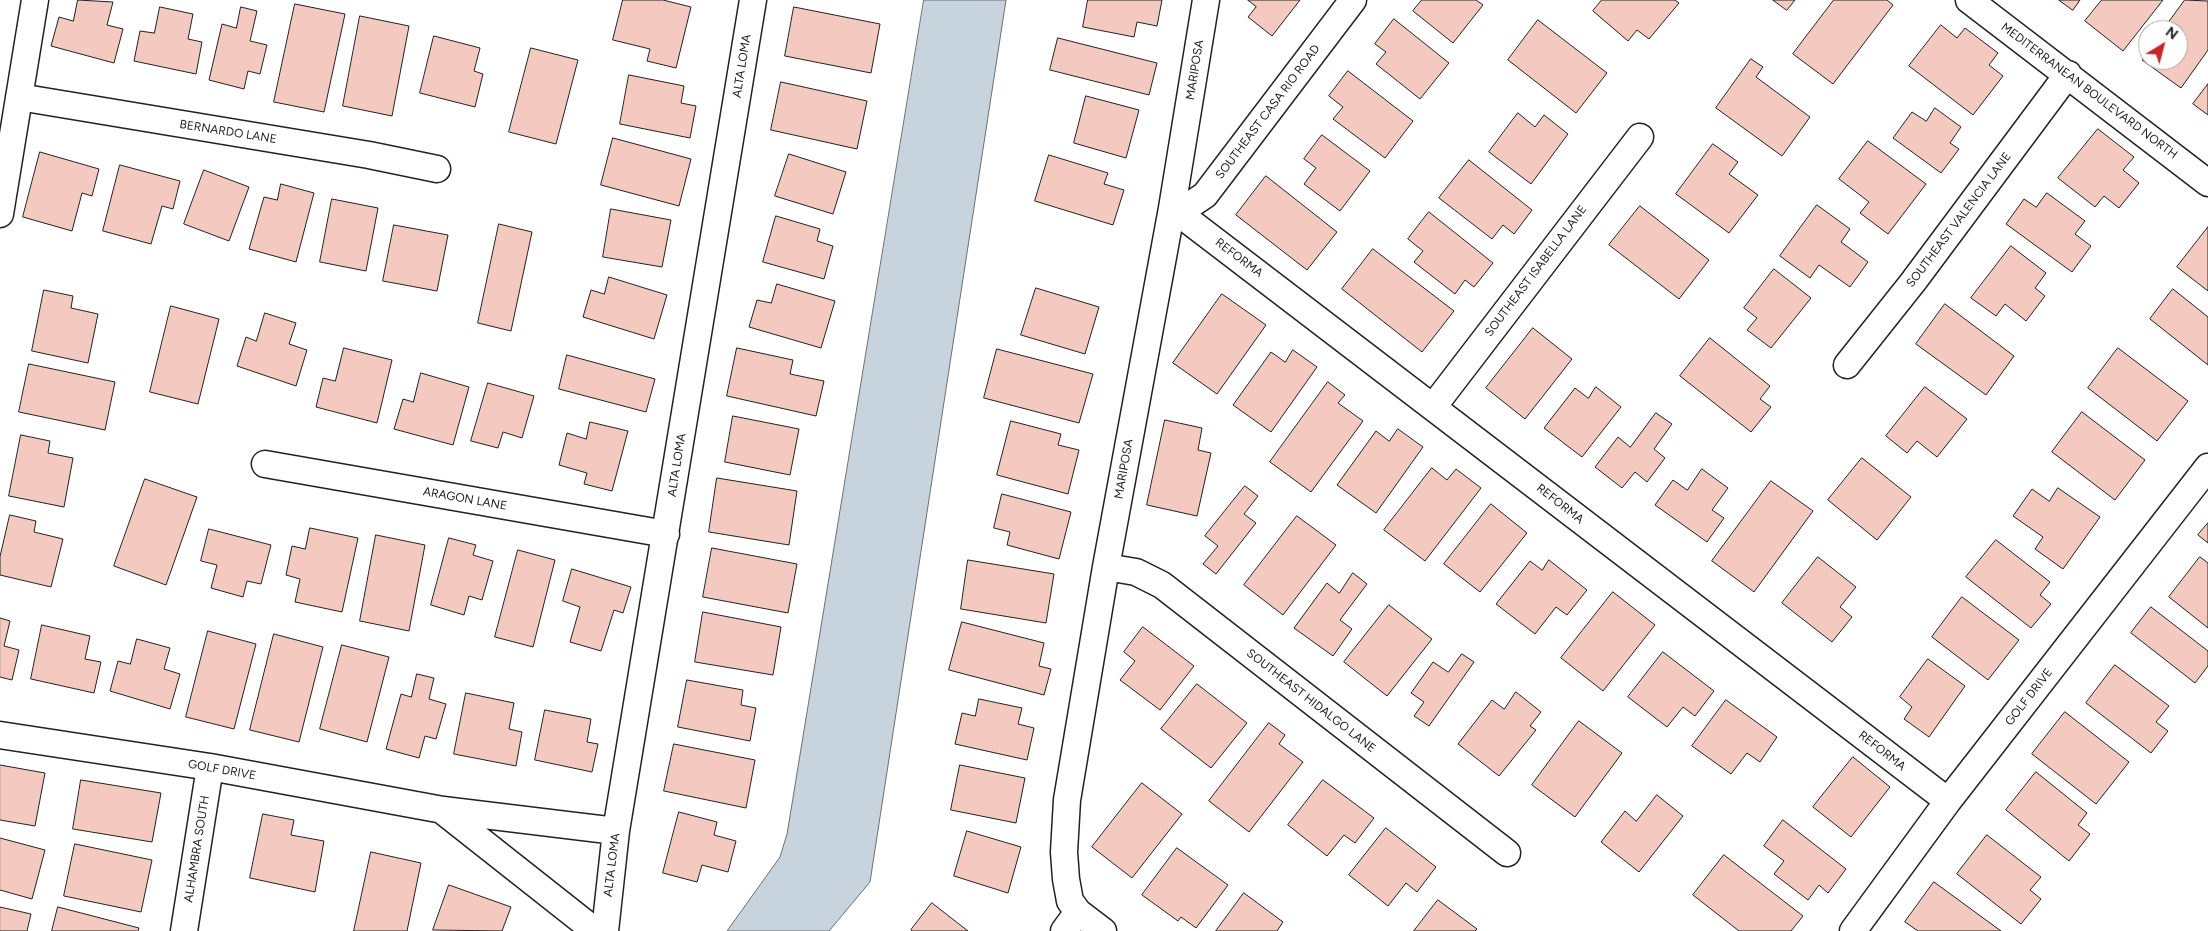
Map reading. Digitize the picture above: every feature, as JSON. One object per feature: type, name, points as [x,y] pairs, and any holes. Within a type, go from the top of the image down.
[{"type":"street","points":[[0,214],[35,0]]},
{"type":"street","name":"ALTA LOMA","points":[[604,931],[616,831],[752,0]]},
{"type":"street","name":"MARIPOSA","points":[[1071,921],[1064,852],[1067,800],[1106,567],[1172,208],[1206,0]]},
{"type":"street","name":"SOUTHEAST CASA RIO ROAD","points":[[1172,208],[1194,203],[1205,195],[1353,0]]},
{"type":"street","name":"MEDITERRANEAN BOULEVARD NORTH","points":[[1969,0],[2208,183]]},
{"type":"street","name":"SOUTHEAST VALENCIA LANE","points":[[1847,365],[1913,282],[2068,74]]},
{"type":"street","name":"BERNARDO LANE","points":[[18,98],[369,155],[437,169]]},
{"type":"street","name":"SOUTHEAST ISABELLA LANE","points":[[1433,407],[1640,137]]},
{"type":"street","name":"REFORMA","points":[[1172,208],[1948,801]]},
{"type":"street","name":"ARAGON LANE","points":[[265,464],[666,534]]},
{"type":"street","name":"GOLF DRIVE","points":[[1853,931],[1948,801],[2208,467]]},
{"type":"street","name":"SOUTHEAST HIDALGO LANE","points":[[1106,567],[1136,572],[1162,585],[1507,853]]},
{"type":"street","name":"GOLF DRIVE","points":[[0,735],[210,767],[443,810],[616,831]]},
{"type":"street","name":"ALHAMBRA SOUTH","points":[[184,931],[210,767]]},
{"type":"street","name":"GOLF DRIVE","points":[[443,810],[595,931]]},
{"type":"street","points":[[1071,921],[1103,931]]},
{"type":"shaded area","points":[[924,0],[1006,0],[870,882],[829,931],[727,931],[780,857],[787,834]]},
{"type":"building","points":[[78,0],[113,2],[107,25],[123,29],[114,63],[51,46],[59,17],[73,21]]},
{"type":"building","points":[[623,0],[663,0],[691,7],[676,68],[647,61],[650,49],[613,40]]},
{"type":"building","points":[[1088,0],[1162,0],[1157,26],[1137,22],[1134,37],[1083,27]]},
{"type":"building","points":[[1248,0],[1300,0],[1272,36],[1248,17],[1256,7]]},
{"type":"building","points":[[1422,0],[1476,0],[1483,5],[1453,43],[1413,11]]},
{"type":"building","points":[[1602,0],[1675,0],[1679,3],[1649,39],[1637,30],[1628,41],[1593,11]]},
{"type":"building","points":[[1773,0],[1795,0],[1787,10]]},
{"type":"building","points":[[1834,0],[1887,0],[1893,5],[1833,84],[1793,54]]},
{"type":"building","points":[[2059,0],[2080,0],[2073,10]]},
{"type":"building","points":[[2102,0],[2163,0],[2147,20],[2138,20],[2138,32],[2123,51],[2085,21]]},
{"type":"building","points":[[2185,0],[2208,1],[2208,50],[2181,88],[2156,70],[2188,70],[2188,20],[2170,20]]},
{"type":"building","points":[[295,4],[345,14],[324,112],[274,102]]},
{"type":"building","points":[[160,7],[193,14],[188,39],[202,42],[196,74],[134,61],[140,31],[154,33]]},
{"type":"building","points":[[241,7],[257,11],[250,41],[267,45],[260,74],[248,71],[244,89],[209,80],[222,24],[236,28]]},
{"type":"building","points":[[794,7],[880,24],[871,73],[785,56]]},
{"type":"building","points":[[360,16],[409,26],[392,116],[343,106]]},
{"type":"building","points":[[1394,19],[1449,63],[1420,99],[1376,64],[1386,52],[1375,44]]},
{"type":"building","points":[[1538,20],[1607,73],[1576,113],[1508,60]]},
{"type":"building","points":[[1941,25],[1957,38],[1965,28],[1998,53],[1989,65],[2003,76],[1973,115],[1909,66]]},
{"type":"building","points":[[434,36],[480,48],[474,71],[483,74],[475,107],[420,93]]},
{"type":"building","points":[[1058,38],[1157,63],[1149,95],[1050,70]]},
{"type":"building","points":[[531,48],[578,60],[556,144],[509,132]]},
{"type":"building","points":[[1751,59],[1763,67],[1756,77],[1810,117],[1782,156],[1716,108]]},
{"type":"building","points":[[1348,71],[1413,121],[1385,158],[1333,119],[1343,107],[1329,96]]},
{"type":"building","points":[[629,75],[684,86],[681,103],[696,106],[690,138],[620,124]]},
{"type":"building","points":[[781,82],[867,101],[857,149],[771,130]]},
{"type":"building","points":[[2208,84],[2208,115],[2193,104]]},
{"type":"building","points":[[1086,96],[1139,110],[1126,158],[1074,143]]},
{"type":"building","points":[[1935,108],[1961,127],[1950,143],[1959,149],[1941,173],[1893,138],[1912,112],[1926,121]]},
{"type":"building","points":[[1518,113],[1535,127],[1544,115],[1568,134],[1531,184],[1489,152]]},
{"type":"building","points":[[2098,129],[2134,157],[2123,170],[2139,183],[2119,208],[2104,196],[2095,207],[2058,178]]},
{"type":"building","points":[[1322,135],[1370,171],[1340,211],[1304,184],[1316,168],[1304,159]]},
{"type":"building","points":[[613,138],[691,159],[679,206],[601,185]]},
{"type":"building","points":[[1868,141],[1926,184],[1888,234],[1860,213],[1869,202],[1839,179]]},
{"type":"building","points":[[1713,144],[1738,162],[1729,174],[1758,195],[1729,233],[1676,194]]},
{"type":"building","points":[[40,152],[99,169],[92,196],[82,193],[72,231],[23,217]]},
{"type":"building","points":[[789,154],[846,172],[833,214],[775,196]]},
{"type":"building","points":[[1049,155],[1108,173],[1104,184],[1124,190],[1113,225],[1035,201]]},
{"type":"building","points":[[1469,160],[1532,210],[1514,234],[1503,225],[1492,239],[1439,198]]},
{"type":"building","points":[[120,165],[180,181],[173,209],[162,206],[151,244],[103,231]]},
{"type":"building","points":[[204,170],[249,187],[229,241],[184,224]]},
{"type":"building","points":[[1266,176],[1337,232],[1307,270],[1236,215]]},
{"type":"building","points":[[281,184],[314,193],[296,262],[249,249],[264,197],[277,200]]},
{"type":"building","points":[[2047,193],[2085,221],[2075,234],[2091,246],[2072,272],[2006,224],[2024,199],[2036,207]]},
{"type":"building","points":[[332,199],[378,208],[366,271],[320,262]]},
{"type":"building","points":[[1817,205],[1850,229],[1841,242],[1868,262],[1850,287],[1819,265],[1810,278],[1780,256]]},
{"type":"building","points":[[1640,206],[1709,260],[1679,299],[1609,245]]},
{"type":"building","points":[[611,209],[671,220],[662,267],[603,257]]},
{"type":"building","points":[[1429,212],[1493,263],[1474,287],[1465,280],[1455,294],[1414,262],[1423,251],[1408,239]]},
{"type":"building","points":[[776,216],[820,229],[817,241],[833,246],[824,279],[763,262]]},
{"type":"building","points":[[499,224],[532,232],[511,331],[478,323]]},
{"type":"building","points":[[394,225],[448,235],[437,291],[383,281]]},
{"type":"building","points":[[2208,227],[2208,291],[2177,267]]},
{"type":"building","points":[[2011,246],[2046,273],[2035,288],[2045,296],[2026,321],[2005,304],[1996,316],[1971,298]]},
{"type":"building","points":[[1373,249],[1454,311],[1422,352],[1342,289]]},
{"type":"building","points":[[1774,269],[1811,298],[1771,348],[1747,330],[1757,318],[1744,308]]},
{"type":"building","points":[[609,277],[667,295],[654,339],[583,317],[591,290],[604,294]]},
{"type":"building","points":[[777,284],[835,301],[821,348],[749,327],[757,300],[771,303]]},
{"type":"building","points":[[1036,288],[1099,307],[1085,354],[1021,335]]},
{"type":"building","points":[[2173,289],[2208,317],[2208,365],[2150,319]]},
{"type":"building","points":[[44,290],[73,296],[71,308],[98,314],[88,363],[32,351]]},
{"type":"building","points":[[1222,294],[1266,325],[1217,394],[1173,363]]},
{"type":"building","points":[[1945,304],[2014,356],[1986,395],[1916,344]]},
{"type":"building","points":[[171,306],[219,319],[198,404],[150,392]]},
{"type":"building","points":[[265,313],[296,323],[289,344],[307,350],[296,386],[237,366],[246,337],[256,341]]},
{"type":"building","points":[[1533,328],[1572,359],[1525,419],[1486,388]]},
{"type":"building","points":[[1710,338],[1770,386],[1760,399],[1771,407],[1751,432],[1680,376]]},
{"type":"building","points":[[344,348],[392,360],[377,423],[316,407],[323,378],[335,381]]},
{"type":"building","points":[[737,348],[793,360],[790,374],[824,381],[816,416],[727,396]]},
{"type":"building","points":[[2118,348],[2188,401],[2157,441],[2088,388]]},
{"type":"building","points":[[997,349],[1093,374],[1079,423],[984,398]]},
{"type":"building","points":[[1293,350],[1317,367],[1271,432],[1233,405],[1271,352],[1285,362]]},
{"type":"building","points":[[567,355],[655,379],[646,412],[559,389]]},
{"type":"building","points":[[29,364],[115,382],[105,430],[19,412]]},
{"type":"building","points":[[421,373],[469,387],[453,445],[394,429],[403,399],[413,402]]},
{"type":"building","points":[[1328,382],[1345,395],[1338,403],[1363,421],[1311,492],[1270,462]]},
{"type":"building","points":[[488,383],[534,396],[522,438],[503,432],[498,448],[471,441]]},
{"type":"building","points":[[1596,387],[1621,407],[1582,457],[1544,428],[1575,388],[1588,398]]},
{"type":"building","points":[[1925,387],[1967,419],[1937,457],[1917,441],[1907,453],[1886,436]]},
{"type":"building","points":[[2082,412],[2145,460],[2115,500],[2052,452]]},
{"type":"building","points":[[1656,413],[1672,424],[1654,449],[1665,458],[1647,482],[1635,472],[1622,488],[1595,467],[1618,437],[1630,447]]},
{"type":"building","points":[[733,416],[799,429],[790,475],[725,462]]},
{"type":"building","points":[[1165,420],[1202,428],[1198,450],[1211,453],[1197,516],[1147,505]]},
{"type":"building","points":[[1011,421],[1061,434],[1058,445],[1079,450],[1068,494],[997,475]]},
{"type":"building","points":[[590,422],[628,431],[612,491],[584,484],[587,473],[559,465],[567,433],[586,439]]},
{"type":"building","points":[[1398,429],[1423,447],[1376,513],[1337,485],[1376,431],[1389,441]]},
{"type":"building","points":[[21,435],[50,441],[48,453],[73,458],[64,507],[9,496]]},
{"type":"building","points":[[1862,458],[1911,497],[1877,540],[1828,500]]},
{"type":"building","points":[[1432,468],[1447,480],[1456,469],[1481,488],[1425,561],[1384,530]]},
{"type":"building","points":[[1702,469],[1728,488],[1712,510],[1724,518],[1707,542],[1655,505],[1673,480],[1687,490]]},
{"type":"building","points":[[717,478],[797,491],[789,545],[709,532]]},
{"type":"building","points":[[145,479],[197,497],[166,585],[114,566]]},
{"type":"building","points":[[1771,481],[1813,511],[1754,592],[1712,561]]},
{"type":"building","points":[[1245,486],[1258,496],[1244,514],[1256,523],[1216,574],[1203,564],[1218,546],[1205,536]]},
{"type":"building","points":[[2058,488],[2100,517],[2063,569],[2035,549],[2043,537],[2013,516],[2032,489],[2049,501]]},
{"type":"building","points":[[1002,494],[1071,512],[1059,559],[1007,545],[1010,532],[994,528]]},
{"type":"building","points":[[1491,504],[1527,533],[1480,592],[1444,564]]},
{"type":"building","points":[[10,515],[36,521],[34,532],[63,539],[51,587],[0,575],[0,557]]},
{"type":"building","points":[[1297,516],[1336,545],[1283,615],[1244,585]]},
{"type":"building","points":[[2208,523],[2208,543],[2198,535]]},
{"type":"building","points":[[310,528],[358,538],[342,612],[295,602],[300,579],[286,575],[292,546],[305,549]]},
{"type":"building","points":[[209,529],[271,545],[261,584],[247,581],[243,597],[211,588],[217,565],[201,561]]},
{"type":"building","points":[[376,535],[425,545],[409,631],[360,621]]},
{"type":"building","points":[[449,538],[476,545],[473,555],[493,561],[482,600],[469,596],[464,615],[431,605]]},
{"type":"building","points":[[1996,540],[2050,582],[2040,595],[2051,604],[2031,628],[1966,577]]},
{"type":"building","points":[[712,548],[797,564],[788,613],[703,597]]},
{"type":"building","points":[[518,550],[555,560],[533,647],[495,637]]},
{"type":"building","points":[[1818,557],[1856,587],[1840,607],[1852,617],[1832,642],[1782,603]]},
{"type":"building","points":[[2200,557],[2208,563],[2208,628],[2169,597]]},
{"type":"building","points":[[968,560],[1054,574],[1046,623],[961,609]]},
{"type":"building","points":[[1549,560],[1587,590],[1567,615],[1556,607],[1535,634],[1496,604],[1530,561],[1542,570]]},
{"type":"building","points":[[572,569],[631,587],[623,613],[614,610],[601,651],[570,642],[580,607],[563,601]]},
{"type":"building","points":[[1353,573],[1367,584],[1340,620],[1352,629],[1333,656],[1294,628],[1327,583],[1339,593]]},
{"type":"building","points":[[1613,592],[1655,625],[1603,691],[1561,658]]},
{"type":"building","points":[[1962,597],[2019,640],[1988,680],[1932,637]]},
{"type":"building","points":[[1389,605],[1432,639],[1387,696],[1344,662]]},
{"type":"building","points":[[2151,607],[2208,651],[2208,666],[2195,683],[2131,633]]},
{"type":"building","points":[[703,612],[781,627],[773,675],[695,662]]},
{"type":"building","points":[[0,618],[10,621],[4,646],[19,650],[12,680],[0,677]]},
{"type":"building","points":[[962,622],[1044,643],[1039,666],[1051,669],[1044,695],[949,670]]},
{"type":"building","points":[[42,625],[90,636],[85,659],[101,662],[94,693],[31,679]]},
{"type":"building","points":[[1143,627],[1194,666],[1160,710],[1120,680],[1135,661],[1124,652]]},
{"type":"building","points":[[208,631],[256,644],[234,729],[186,717]]},
{"type":"building","points":[[274,634],[323,647],[299,742],[250,730]]},
{"type":"building","points":[[137,639],[170,648],[164,669],[180,674],[170,709],[110,691],[118,661],[130,664]]},
{"type":"building","points":[[342,645],[389,657],[367,742],[320,729]]},
{"type":"building","points":[[1663,652],[1714,691],[1695,716],[1683,707],[1667,727],[1628,697]]},
{"type":"building","points":[[1462,654],[1474,662],[1429,726],[1414,716],[1424,702],[1411,693],[1433,662],[1448,672]]},
{"type":"building","points":[[1928,659],[1965,686],[1929,737],[1904,719],[1912,707],[1900,697]]},
{"type":"building","points":[[2115,665],[2169,706],[2156,722],[2168,731],[2151,753],[2086,703]]},
{"type":"building","points":[[417,674],[434,678],[429,699],[446,704],[436,739],[425,736],[419,758],[386,749],[401,694],[411,697]]},
{"type":"building","points":[[687,680],[743,690],[741,705],[756,708],[750,741],[678,727]]},
{"type":"building","points":[[1197,684],[1247,723],[1211,768],[1161,729]]},
{"type":"building","points":[[1516,692],[1541,712],[1530,726],[1536,730],[1499,776],[1458,744],[1492,700],[1504,709]]},
{"type":"building","points":[[466,693],[514,703],[509,729],[522,732],[516,766],[454,754]]},
{"type":"building","points":[[979,699],[1022,708],[1018,724],[1034,728],[1027,760],[955,744],[962,713],[975,716]]},
{"type":"building","points":[[1726,700],[1777,737],[1760,762],[1747,753],[1731,774],[1692,746]]},
{"type":"building","points":[[545,710],[591,719],[587,742],[598,744],[592,772],[535,760]]},
{"type":"building","points":[[2065,712],[2129,762],[2096,804],[2032,754]]},
{"type":"building","points":[[1579,721],[1622,753],[1575,817],[1532,785]]},
{"type":"building","points":[[1269,723],[1285,735],[1279,744],[1303,762],[1249,832],[1209,801]]},
{"type":"building","points":[[674,744],[755,760],[746,808],[664,791]]},
{"type":"building","points":[[1853,757],[1890,787],[1851,837],[1813,807]]},
{"type":"building","points":[[0,765],[45,773],[35,826],[0,820]]},
{"type":"building","points":[[960,765],[1025,778],[1016,823],[951,810]]},
{"type":"building","points":[[2036,772],[2087,813],[2078,825],[2090,834],[2069,861],[2006,810]]},
{"type":"building","points":[[81,780],[161,793],[152,842],[73,829]]},
{"type":"building","points":[[1323,780],[1374,818],[1355,843],[1344,835],[1327,856],[1288,825]]},
{"type":"building","points":[[1142,783],[1182,814],[1132,878],[1092,847]]},
{"type":"building","points":[[1657,795],[1683,816],[1639,872],[1601,842],[1625,811],[1636,821]]},
{"type":"building","points":[[679,812],[717,822],[714,835],[736,841],[728,872],[702,865],[697,882],[663,873]]},
{"type":"building","points":[[263,814],[294,820],[291,835],[324,841],[315,892],[250,878]]},
{"type":"building","points":[[1783,820],[1846,869],[1828,893],[1819,885],[1808,900],[1774,874],[1784,861],[1764,846]]},
{"type":"building","points":[[1386,828],[1436,867],[1417,892],[1406,883],[1388,906],[1349,875]]},
{"type":"building","points":[[967,831],[1021,847],[1008,893],[954,876]]},
{"type":"building","points":[[1987,835],[2041,877],[2030,890],[2041,899],[2021,924],[1957,874]]},
{"type":"building","points":[[0,838],[45,850],[32,899],[0,890]]},
{"type":"building","points":[[75,844],[152,860],[141,912],[64,896]]},
{"type":"building","points":[[1177,848],[1228,885],[1196,928],[1181,917],[1178,921],[1142,895]]},
{"type":"building","points":[[371,852],[421,863],[407,931],[354,931]]},
{"type":"building","points":[[1724,855],[1803,916],[1791,931],[1739,931],[1693,895]]},
{"type":"building","points":[[1934,882],[2001,931],[1918,931],[1905,922]]},
{"type":"building","points":[[449,885],[511,907],[502,931],[433,930]]},
{"type":"building","points":[[1244,893],[1283,922],[1277,931],[1216,931]]},
{"type":"building","points":[[1438,900],[1477,929],[1475,931],[1414,931]]},
{"type":"building","points":[[932,903],[968,931],[912,931]]},
{"type":"building","points":[[0,907],[31,914],[27,931],[0,931]]},
{"type":"building","points":[[58,907],[139,928],[138,931],[52,931]]}]
